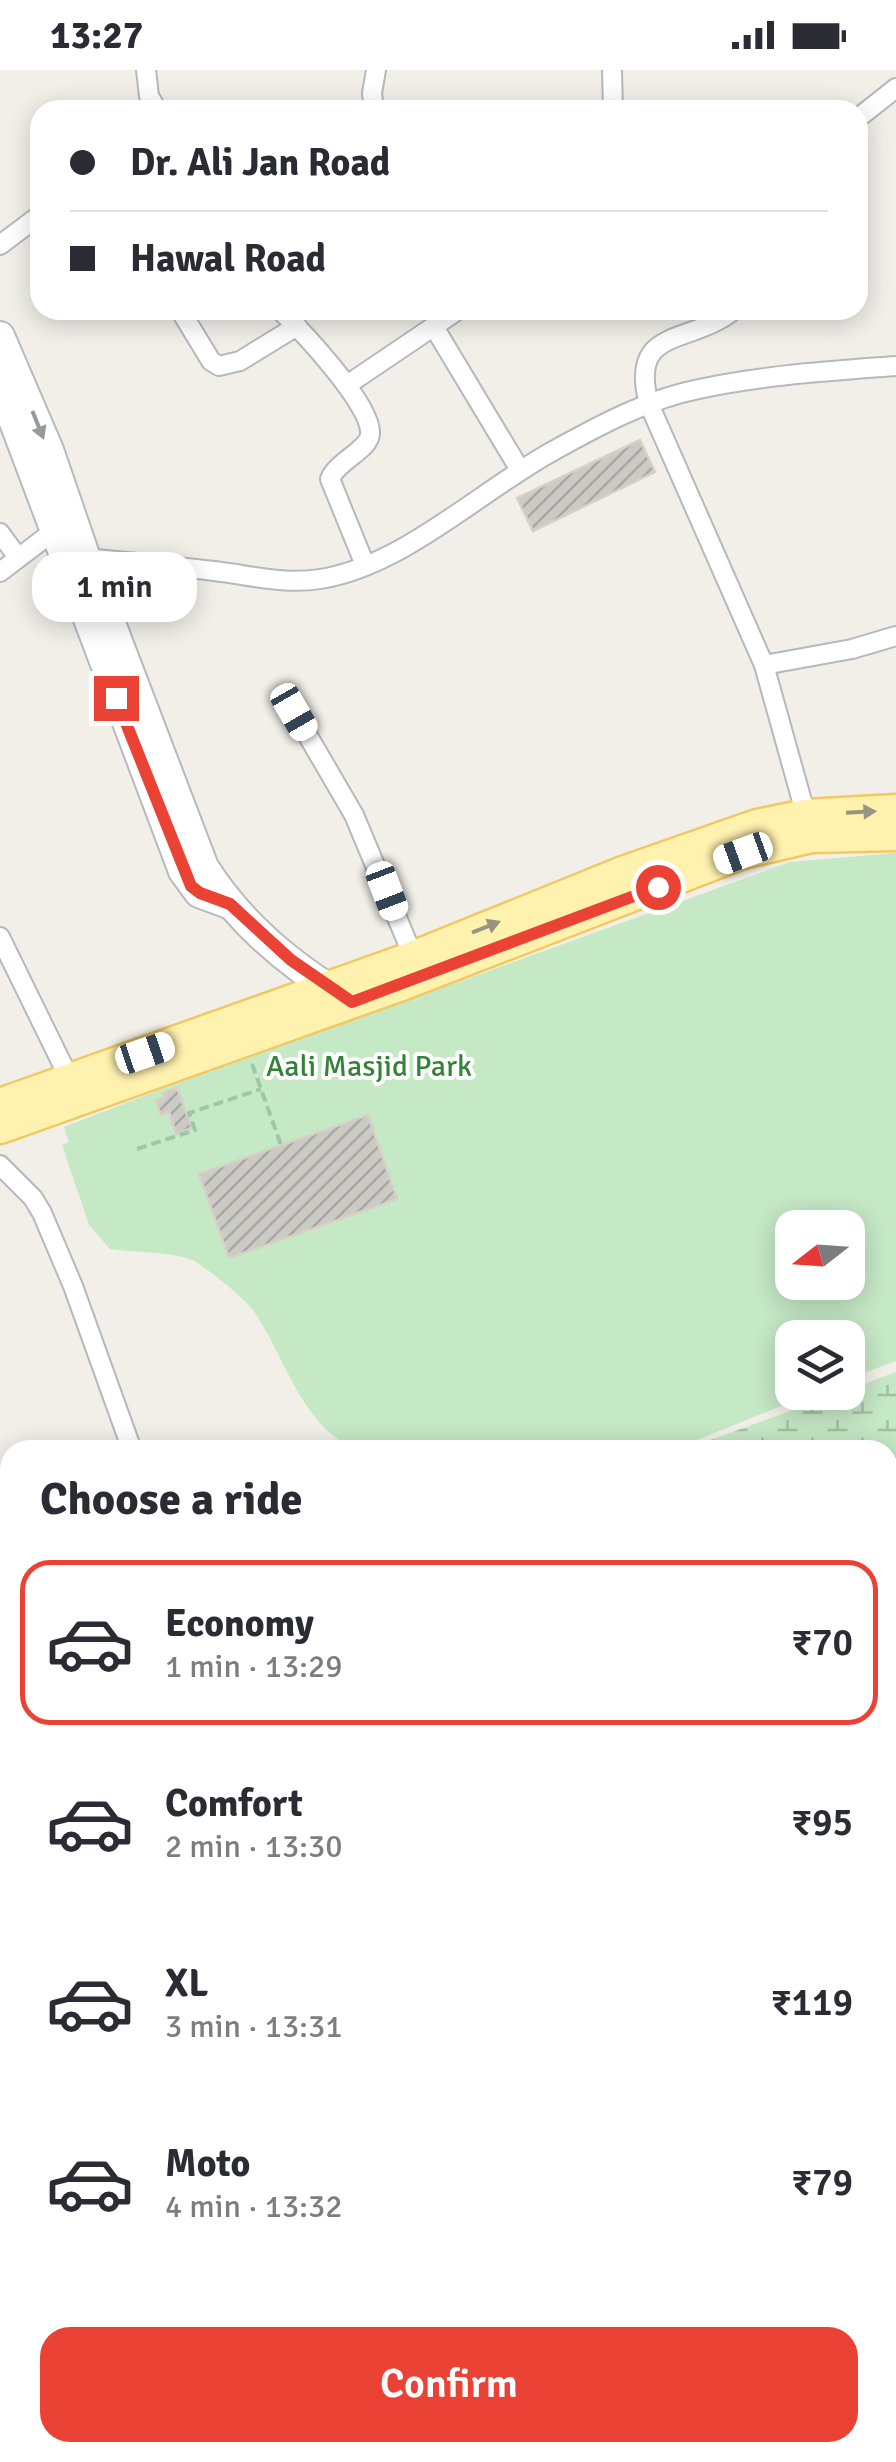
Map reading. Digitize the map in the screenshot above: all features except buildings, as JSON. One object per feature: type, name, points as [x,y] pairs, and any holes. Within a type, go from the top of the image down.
[{"type":"main road","points":[[0,336],[183,871],[200,893],[230,904]]},
{"type":"main road","points":[[0,386],[64,524],[86,558],[204,867],[230,904],[291,960],[340,995]]},
{"type":"main road","points":[[809,826],[896,810]]},
{"type":"main road","points":[[0,1128],[187,1050],[417,967],[662,858],[757,825],[896,834]]},
{"type":"main road","points":[[0,1104],[70,1080],[187,1050],[244,1040],[340,995]]},
{"type":"street","points":[[146,70],[152,100]]},
{"type":"street","points":[[373,100],[376,70]]},
{"type":"street","points":[[612,70],[613,100]]},
{"type":"street","points":[[868,110],[896,88]]},
{"type":"street","points":[[0,245],[30,223]]},
{"type":"street","points":[[186,320],[211,360],[219,366],[240,361],[296,326]]},
{"type":"street","points":[[290,320],[347,385],[370,435],[366,444],[334,469],[330,478],[366,565]]},
{"type":"street","points":[[347,385],[444,320]]},
{"type":"street","points":[[721,320],[661,344],[648,354],[642,368],[649,404],[764,665],[809,826]]},
{"type":"street","points":[[434,327],[520,470]]},
{"type":"street","points":[[86,558],[278,581],[322,579],[402,548],[520,470],[649,404],[697,389],[785,375],[896,366]]},
{"type":"street","points":[[0,572],[64,524]]},
{"type":"street","points":[[0,534],[18,556]]},
{"type":"street","points":[[764,665],[852,649],[896,636]]},
{"type":"street","points":[[294,712],[354,815],[417,967]]},
{"type":"street","points":[[0,937],[70,1080]]},
{"type":"street","points":[[0,1165],[33,1198],[42,1213],[79,1301],[128,1440]]},
{"type":"path","points":[[244,1040],[280,1145]]},
{"type":"path","points":[[137,1149],[195,1130],[189,1113],[261,1089]]},
{"type":"green space","name":"Aali Masjid Park","points":[[896,853],[896,1361],[865,1373],[865,1320],[775,1320],[775,1408],[697,1440],[339,1440],[307,1406],[253,1310],[234,1291],[186,1258],[110,1249],[89,1225],[62,1145],[69,1142],[64,1127],[790,862]],"holes":[[[368,1115],[397,1199],[229,1257],[200,1174]]]},
{"type":"green space","points":[[896,1372],[896,1440],[711,1440],[793,1410],[865,1410],[865,1384]]},
{"type":"route","points":[[116,698],[191,886],[230,904],[291,960],[352,1002],[658,887]]}]
